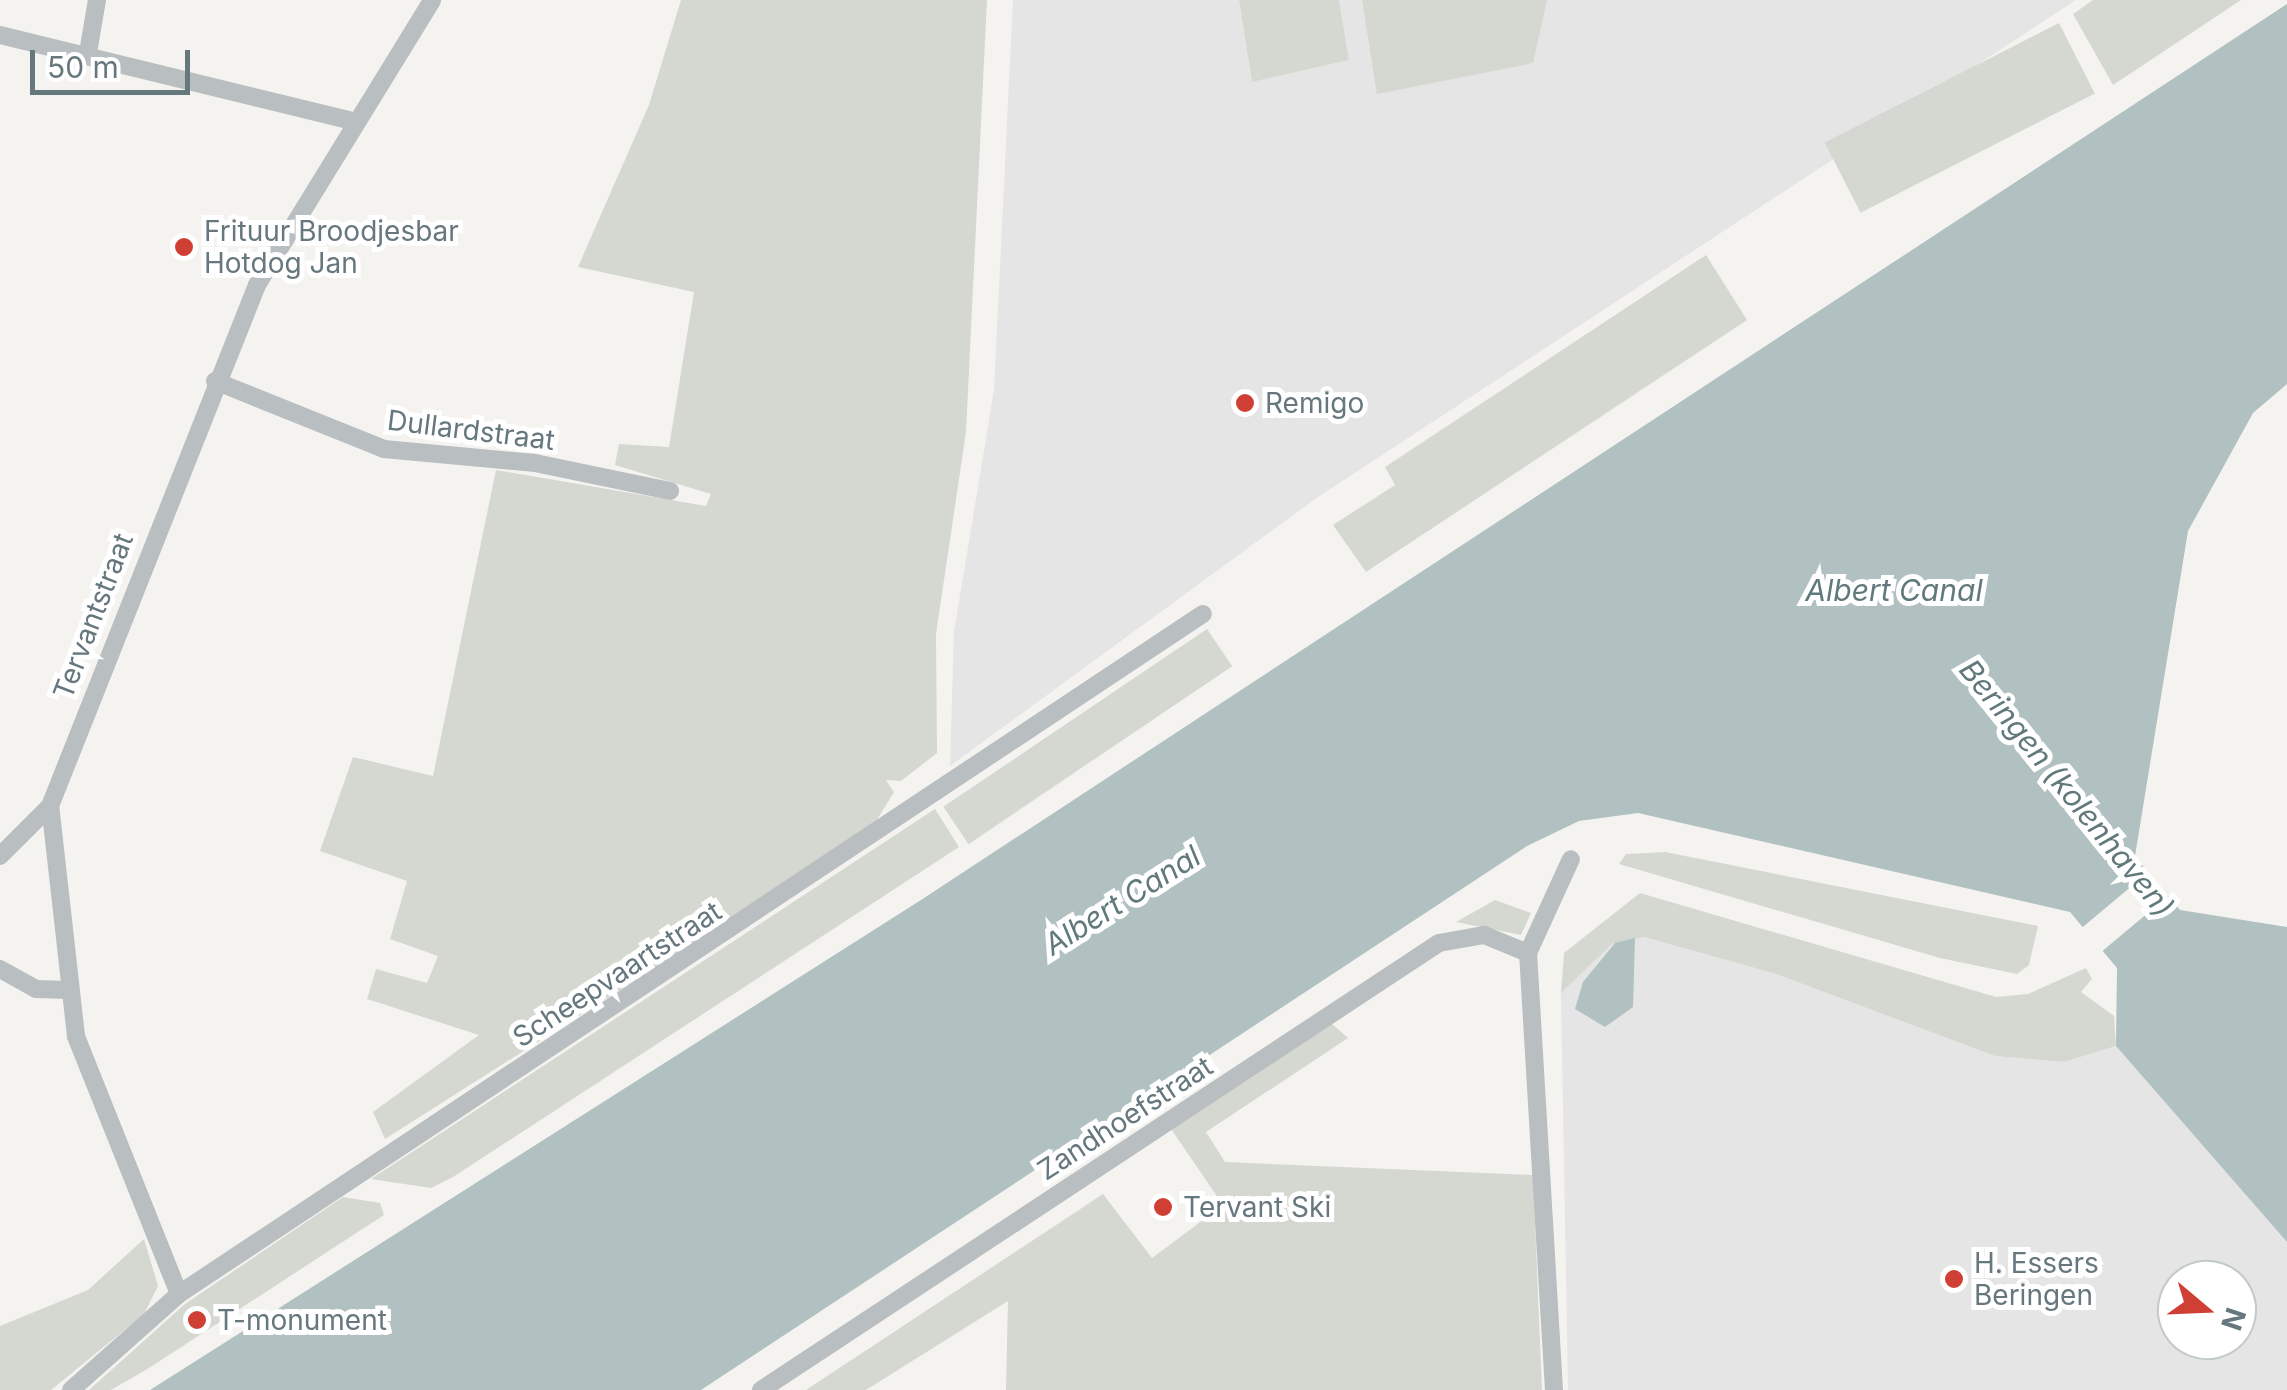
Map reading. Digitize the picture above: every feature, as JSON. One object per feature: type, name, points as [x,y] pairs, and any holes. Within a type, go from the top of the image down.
[{"type":"street","points":[[88,53],[97,0]]},
{"type":"street","name":"Tervantstraat","points":[[179,1294],[88,1070],[68,990],[50,806],[215,381],[257,285],[432,0]]},
{"type":"street","points":[[0,35],[88,53],[354,122]]},
{"type":"street","name":"Dullardstraat","points":[[215,381],[384,450],[535,464],[670,491]]},
{"type":"street","name":"Scheepvaartstraat","points":[[71,1390],[179,1294],[1203,614]]},
{"type":"street","points":[[0,856],[50,806]]},
{"type":"street","points":[[1554,1390],[1528,953],[1571,859]]},
{"type":"street","name":"Zandhoefstraat","points":[[761,1390],[1440,943],[1484,935],[1528,953]]},
{"type":"street","points":[[0,970],[36,989],[68,990]]},
{"type":"shaded area","points":[[681,0],[987,0],[966,432],[936,634],[937,753],[901,781],[886,780],[894,792],[870,831],[385,1139],[373,1112],[479,1035],[367,999],[376,969],[427,983],[438,956],[390,939],[407,881],[320,851],[353,757],[433,776],[496,470],[706,506],[711,494],[615,465],[619,444],[669,447],[694,292],[578,267],[649,105]]},
{"type":"shaded area","points":[[1013,0],[1239,0],[1252,82],[1349,60],[1339,0],[2076,0],[1315,499],[950,766],[954,632],[994,390]]},
{"type":"shaded area","points":[[1239,0],[1339,0],[1349,60],[1252,82]]},
{"type":"shaded area","points":[[1362,0],[1547,0],[1533,63],[1377,94]]},
{"type":"shaded area","points":[[2093,0],[2241,0],[2113,85],[2073,14]]},
{"type":"shaded area","points":[[2059,23],[2095,93],[1861,213],[1825,142]]},
{"type":"shaded area","points":[[1706,255],[1747,320],[1366,572],[1333,525],[1395,485],[1385,467]]},
{"type":"shaded area","points":[[1207,629],[1232,666],[969,844],[943,807]]},
{"type":"shaded area","points":[[935,809],[959,847],[453,1177],[431,1188],[371,1179]]},
{"type":"shaded area","points":[[1665,852],[2038,926],[2029,965],[2017,974],[1940,958],[1619,864],[1626,854]]},
{"type":"shaded area","points":[[1640,893],[1996,997],[2028,994],[2086,968],[2092,979],[2081,992],[2114,1016],[2116,1046],[2064,1062],[1995,1056],[1773,973],[1644,937],[1612,944],[1561,993],[1564,953]]},
{"type":"shaded area","points":[[1495,900],[1531,913],[1521,935],[1456,922]]},
{"type":"shaded area","points":[[1644,937],[1773,973],[1995,1056],[2064,1062],[2116,1046],[2287,1242],[2287,1390],[1568,1390],[1561,993],[1612,944]]},
{"type":"shaded area","points":[[1331,1023],[1348,1038],[1206,1132],[1225,1162],[1533,1175],[1542,1390],[1006,1390],[1008,1301],[866,1390],[806,1390],[1103,1194],[1152,1258],[1223,1205],[1169,1126]]},
{"type":"shaded area","points":[[343,1197],[380,1203],[384,1215],[149,1368],[111,1390],[89,1390],[185,1304]]},
{"type":"shaded area","points":[[144,1239],[158,1286],[144,1314],[51,1390],[0,1390],[0,1326],[88,1290]]},
{"type":"water","name":"Albert Canal","points":[[2287,4],[2287,384],[2253,413],[2188,531],[2135,856],[2180,910],[2287,927],[2287,1242],[2116,1046],[2117,968],[2070,912],[1638,813],[1579,821],[1527,846],[701,1390],[150,1390],[921,900]]},
{"type":"water","points":[[1635,938],[1633,1007],[1605,1027],[1575,1009],[1583,982],[1615,943]]},
{"type":"pier","points":[[2152,869],[2172,893],[2099,954],[2079,930]]},
{"type":"place","name":"Frituur Broodjesbar Hotdog Jan","points":[[184,247]]},
{"type":"place","name":"Remigo","points":[[1245,403]]},
{"type":"place","name":"Tervant Ski","points":[[1163,1207]]},
{"type":"place","name":"H. Essers Beringen","points":[[1954,1279]]},
{"type":"place","name":"T-monument","points":[[197,1320]]},
{"type":"water label","name":"Beringen (kolenhaven)","points":[[2067,788]]}]
